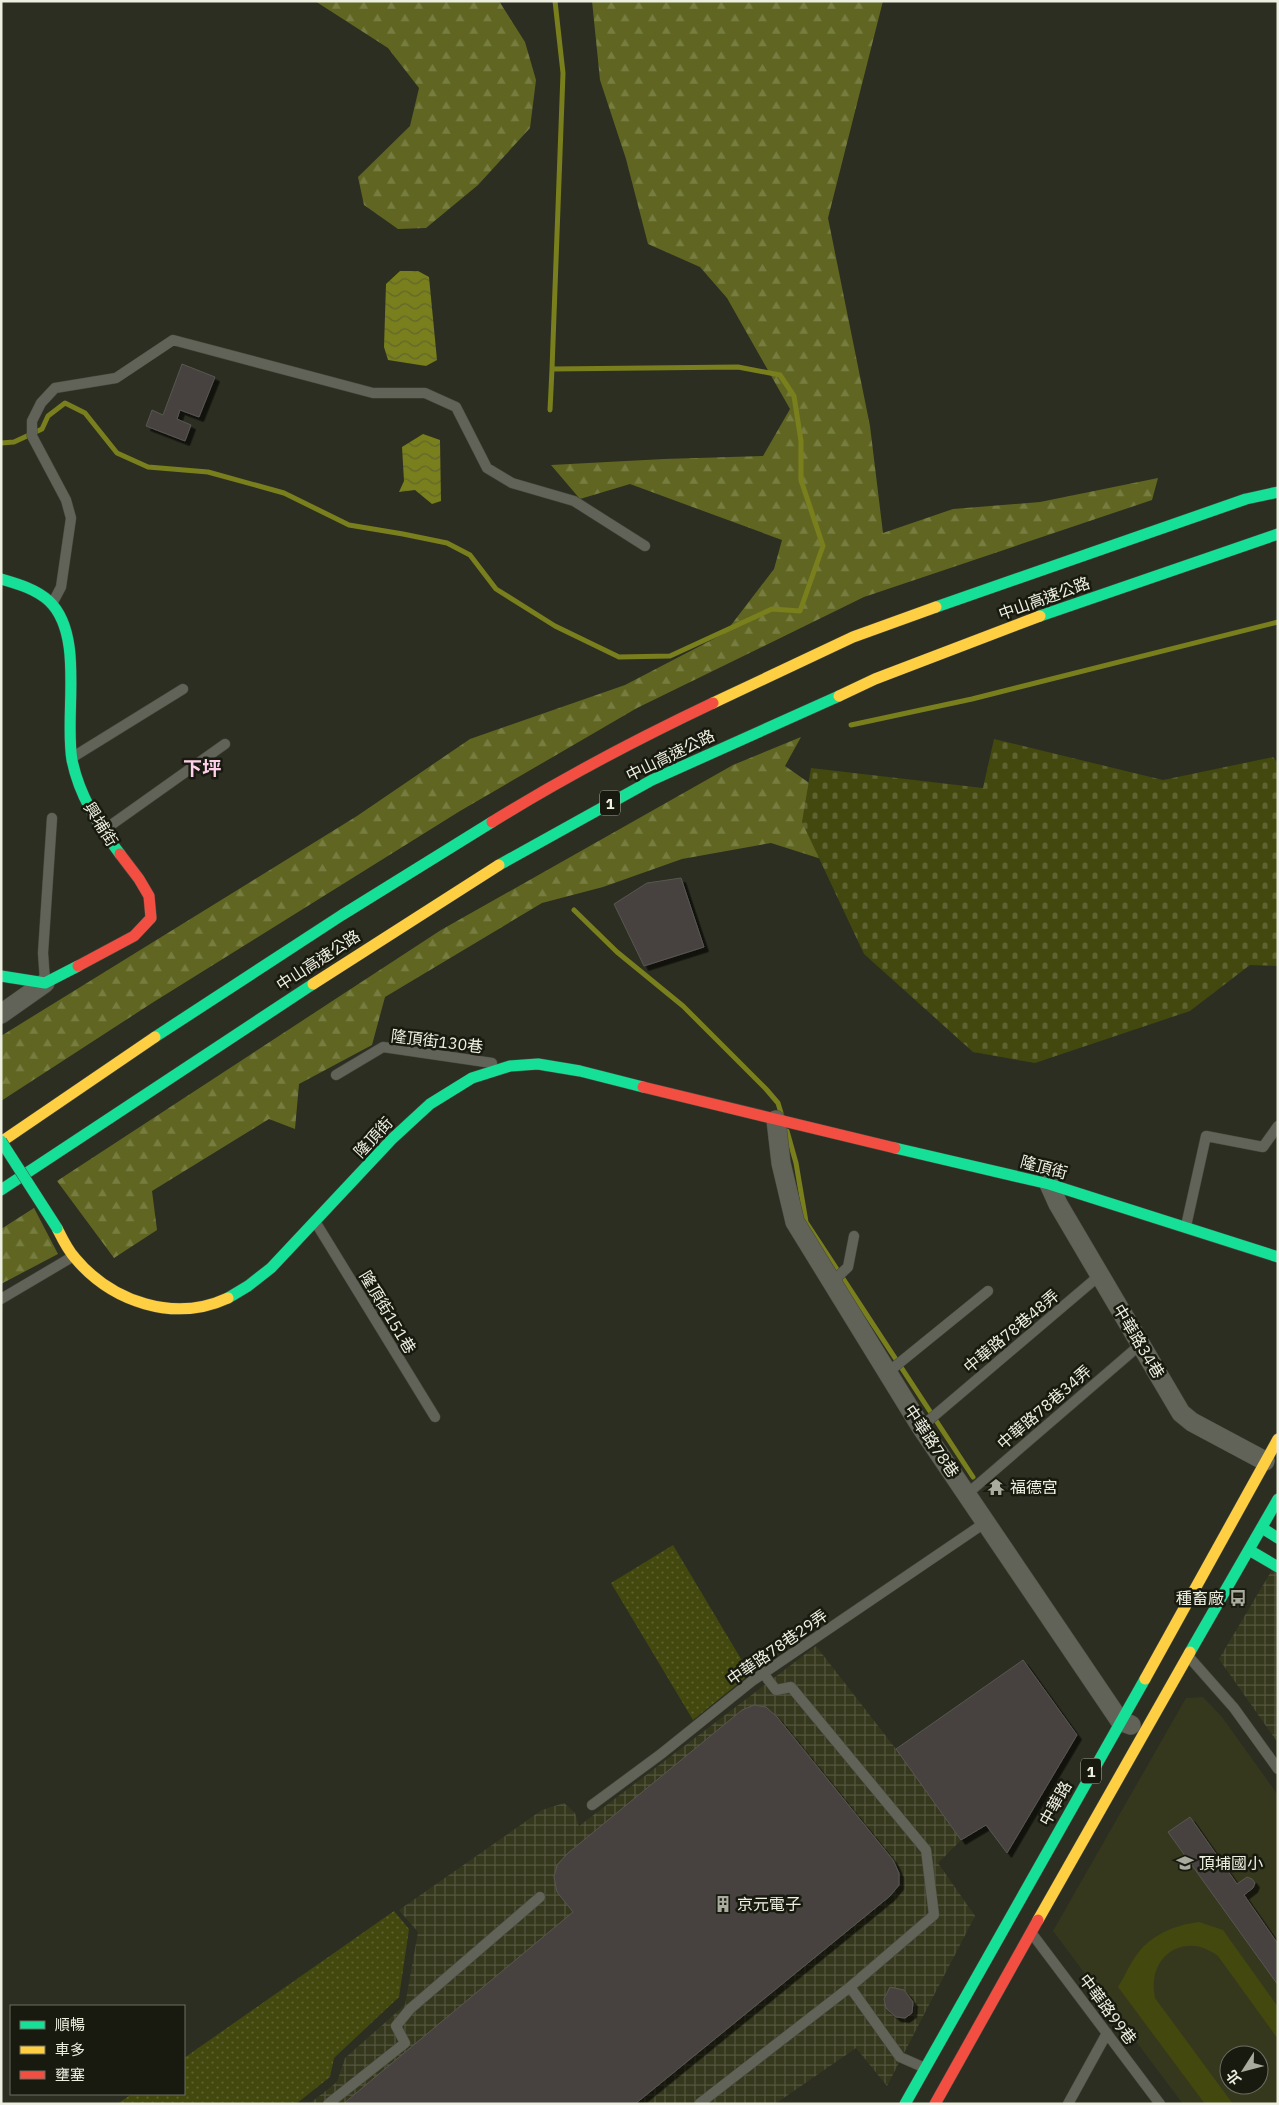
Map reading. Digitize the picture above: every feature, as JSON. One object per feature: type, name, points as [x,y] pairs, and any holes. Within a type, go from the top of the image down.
[{"type":"main road","name":"中山高速公路","points":[[1,1141],[146,1043],[342,915],[525,802],[654,731],[853,637],[1032,572],[1190,518],[1246,499],[1278,492]]},
{"type":"main road","name":"中山高速公路","points":[[1,1190],[481,875],[652,780],[876,678],[1075,603],[1278,534]]},
{"type":"main road","name":"興埔街","points":[[1,579],[27,587],[46,598],[59,614],[66,634],[69,656],[69,729],[76,776],[84,797],[104,830],[143,884],[150,898],[151,918],[134,936],[45,983]]},
{"type":"main road","points":[[1,976],[45,983]]},
{"type":"main road","name":"隆頂街","points":[[1,1141],[73,1256],[93,1277],[108,1290],[128,1300],[152,1307],[176,1310],[199,1308],[224,1300],[248,1286],[271,1268],[392,1139],[430,1104],[472,1078],[510,1066],[538,1064],[580,1071],[776,1120],[1049,1184],[1278,1257]]},
{"type":"main road","name":"中華路","points":[[904,2104],[937,2074],[1031,1932],[1144,1731],[1177,1648],[1265,1461],[1278,1439]]},
{"type":"main road","name":"中華路","points":[[935,2104],[937,2074],[1120,1720],[1177,1648],[1249,1550],[1278,1499]]},
{"type":"main road","points":[[1262,1528],[1278,1538]]},
{"type":"main road","points":[[1249,1550],[1278,1567]]},
{"type":"street","name":"興埔街","points":[[1,1014],[45,983]]},
{"type":"street","name":"中華路78巷","points":[[776,1120],[781,1163],[795,1222],[889,1372],[921,1427],[1120,1720]]},
{"type":"street","name":"中華路34巷","points":[[1049,1184],[1058,1204],[1181,1413],[1192,1422],[1265,1461]]},
{"type":"street","points":[[1120,1720],[1144,1731]]},
{"type":"lane","points":[[52,605],[61,587],[71,518],[66,500],[32,431],[32,421],[41,403],[55,388],[116,378],[173,340],[373,393],[425,393],[456,407],[487,468],[512,483],[574,501],[646,546]]},
{"type":"lane","points":[[72,758],[183,689]]},
{"type":"lane","points":[[104,830],[225,744]]},
{"type":"lane","points":[[45,983],[43,953],[52,818]]},
{"type":"lane","name":"隆頂街130巷","points":[[336,1075],[383,1048],[510,1066]]},
{"type":"lane","points":[[1186,1227],[1206,1136],[1263,1147],[1278,1126]]},
{"type":"lane","name":"隆頂街151巷","points":[[315,1222],[435,1417]]},
{"type":"lane","points":[[832,1281],[848,1267],[854,1236]]},
{"type":"lane","points":[[1,1299],[73,1256]]},
{"type":"lane","name":"中華路78巷48弄","points":[[921,1427],[1100,1275]]},
{"type":"lane","points":[[889,1372],[988,1291]]},
{"type":"lane","name":"中華路78巷34弄","points":[[967,1494],[1141,1344]]},
{"type":"lane","name":"中華路78巷29弄","points":[[592,1805],[661,1754],[763,1673],[986,1522]]},
{"type":"lane","points":[[1177,1648],[1234,1708],[1278,1768]]},
{"type":"lane","points":[[699,2104],[850,1986],[934,1915],[926,1850],[791,1687],[776,1690],[763,1673]]},
{"type":"lane","points":[[328,2104],[405,2043],[396,2026],[410,2009],[540,1897]]},
{"type":"lane","name":"中華路99巷","points":[[1031,1932],[1160,2104]]},
{"type":"lane","points":[[850,1986],[900,2057],[937,2074]]},
{"type":"lane","points":[[1068,2104],[1107,2033]]},
{"type":"shaded area","points":[[1278,1560],[1278,1743],[1219,1659]]},
{"type":"shaded area","points":[[816,1646],[896,1749],[961,1840],[938,1863],[975,1916],[887,2086],[856,2048],[775,2104],[309,2104],[337,2082],[345,2058],[405,2005],[418,1932],[399,1910],[542,1810],[564,1803],[575,1813],[579,1826]]},
{"type":"shaded area","name":"頂埔國小","points":[[1203,1697],[1222,1717],[1278,1795],[1278,2104],[1183,2104],[1053,1931],[1186,1698]]},
{"type":"green space","points":[[315,1],[499,1],[525,42],[536,80],[530,128],[478,185],[426,228],[398,229],[364,205],[358,177],[410,126],[419,88],[388,48]]},
{"type":"green space","points":[[592,1],[883,1],[828,218],[870,426],[883,533],[953,509],[1040,502],[1158,478],[1152,500],[864,597],[637,708],[460,811],[152,1003],[1,1101],[1,1036],[357,816],[470,739],[625,685],[725,633],[774,569],[782,540],[630,484],[580,499],[551,465],[763,456],[790,409],[727,298],[700,267],[648,244],[626,159],[600,80]]},
{"type":"green space","points":[[801,737],[785,766],[872,827],[837,864],[771,843],[682,859],[603,887],[542,903],[385,997],[372,1045],[299,1084],[295,1129],[269,1119],[152,1191],[157,1230],[114,1258],[57,1181],[441,930],[733,765]]},
{"type":"green space","points":[[994,739],[1163,780],[1273,757],[1278,763],[1278,966],[1250,965],[1190,1011],[1035,1063],[973,1052],[864,954],[802,822],[811,768],[983,788]]},
{"type":"green space","points":[[34,1208],[58,1254],[1,1284],[1,1229]]},
{"type":"green space","points":[[673,1545],[750,1674],[693,1720],[611,1583]]},
{"type":"green space","points":[[394,1911],[409,1929],[399,1997],[334,2058],[330,2077],[296,2104],[117,2104],[130,2095],[185,2095],[185,2057]]},
{"type":"green space","points":[[1199,1922],[1223,1930],[1278,2007],[1278,2039],[1218,1956],[1205,1949],[1193,1946],[1181,1947],[1170,1952],[1156,1970],[1154,1983],[1155,1998],[1219,2085],[1219,2095],[1226,2095],[1233,2104],[1205,2104],[1118,1987],[1135,1957],[1144,1946],[1165,1932],[1181,1925]]},
{"type":"water","points":[[400,271],[418,271],[429,277],[437,360],[426,366],[388,360],[384,347],[386,284]]},
{"type":"water","points":[[423,434],[440,440],[441,501],[432,504],[415,490],[399,492],[404,481],[402,447]]},
{"type":"building","points":[[182,364],[215,377],[199,417],[180,410],[177,419],[191,425],[185,441],[146,426],[152,410],[163,415]]},
{"type":"building","points":[[681,878],[704,947],[644,966],[614,904],[647,883]]},
{"type":"building","points":[[1023,1660],[1077,1735],[1007,1853],[986,1825],[961,1840],[896,1749]]},
{"type":"building","name":"京元電子","points":[[754,1705],[766,1707],[777,1717],[893,1860],[899,1873],[899,1885],[890,1896],[635,2104],[343,2104],[573,1912],[557,1892],[554,1877],[557,1865],[568,1853],[742,1710]]},
{"type":"building","points":[[1190,1817],[1237,1884],[1247,1877],[1255,1883],[1253,1888],[1244,1895],[1278,1944],[1278,1985],[1168,1832]]},
{"type":"building","points":[[890,1987],[904,1990],[913,2002],[912,2013],[905,2018],[896,2017],[886,2008],[884,1999]]},
{"type":"waterway","points":[[1,443],[14,442],[42,429],[48,416],[65,403],[85,413],[117,453],[148,467],[208,472],[284,493],[349,525],[447,543],[470,555],[496,589],[555,626],[619,657],[670,656],[772,609],[800,611],[823,546],[801,480],[801,441],[794,396],[780,375],[738,367],[552,369],[563,73],[555,1]]},
{"type":"waterway","points":[[550,410],[552,369]]},
{"type":"waterway","points":[[851,725],[972,699],[1278,622]]},
{"type":"waterway","points":[[574,910],[617,952],[683,1006],[766,1089],[778,1103],[781,1113]]},
{"type":"waterway","points":[[787,1131],[796,1163],[806,1222],[973,1477]]},
{"type":"traffic: fast","points":[[936,607],[1246,499],[1278,492]]},
{"type":"traffic: fast","points":[[1040,616],[1278,534]]},
{"type":"traffic: fast","points":[[1,579],[38,593],[49,601],[60,616],[67,634],[70,654],[70,742],[75,773],[90,809],[120,854]]},
{"type":"traffic: fast","points":[[499,865],[652,780],[839,696]]},
{"type":"traffic: fast","points":[[155,1037],[342,915],[492,822]]},
{"type":"traffic: fast","points":[[1,976],[45,983],[78,966]]},
{"type":"traffic: fast","points":[[1,1190],[313,984]]},
{"type":"traffic: fast","points":[[228,1298],[248,1286],[271,1268],[392,1139],[430,1104],[472,1078],[510,1066],[538,1064],[580,1071],[643,1087]]},
{"type":"traffic: fast","points":[[1,1141],[57,1228]]},
{"type":"traffic: fast","points":[[895,1148],[1049,1184],[1278,1257]]},
{"type":"traffic: fast","points":[[1190,1652],[1278,1499]]},
{"type":"traffic: fast","points":[[1262,1528],[1278,1538]]},
{"type":"traffic: fast","points":[[1249,1550],[1278,1567]]},
{"type":"traffic: fast","points":[[905,2104],[1145,1679]]},
{"type":"traffic: slow","points":[[713,703],[853,637],[936,607]]},
{"type":"traffic: slow","points":[[839,696],[875,679],[1040,616]]},
{"type":"traffic: slow","points":[[313,984],[499,865]]},
{"type":"traffic: slow","points":[[1,1142],[155,1037]]},
{"type":"traffic: slow","points":[[57,1228],[72,1255],[90,1273],[125,1297],[145,1304],[166,1308],[187,1308],[207,1305],[228,1298]]},
{"type":"traffic: slow","points":[[1145,1679],[1278,1439]]},
{"type":"traffic: slow","points":[[1038,1920],[1190,1652]]},
{"type":"traffic: jam","points":[[492,822],[601,759],[713,703]]},
{"type":"traffic: jam","points":[[78,966],[134,936],[151,918],[149,896],[120,854]]},
{"type":"traffic: jam","points":[[643,1087],[895,1148]]},
{"type":"traffic: jam","points":[[935,2104],[1038,1920]]},
{"type":"place","name":"福德宮","points":[[996,1487]]},
{"type":"place","name":"種畜廠","points":[[1238,1598]]},
{"type":"place","name":"頂埔國小","points":[[1185,1863]]},
{"type":"place","name":"京元電子","points":[[723,1904]]},
{"type":"district","name":"下坪","points":[[202,768]]}]
